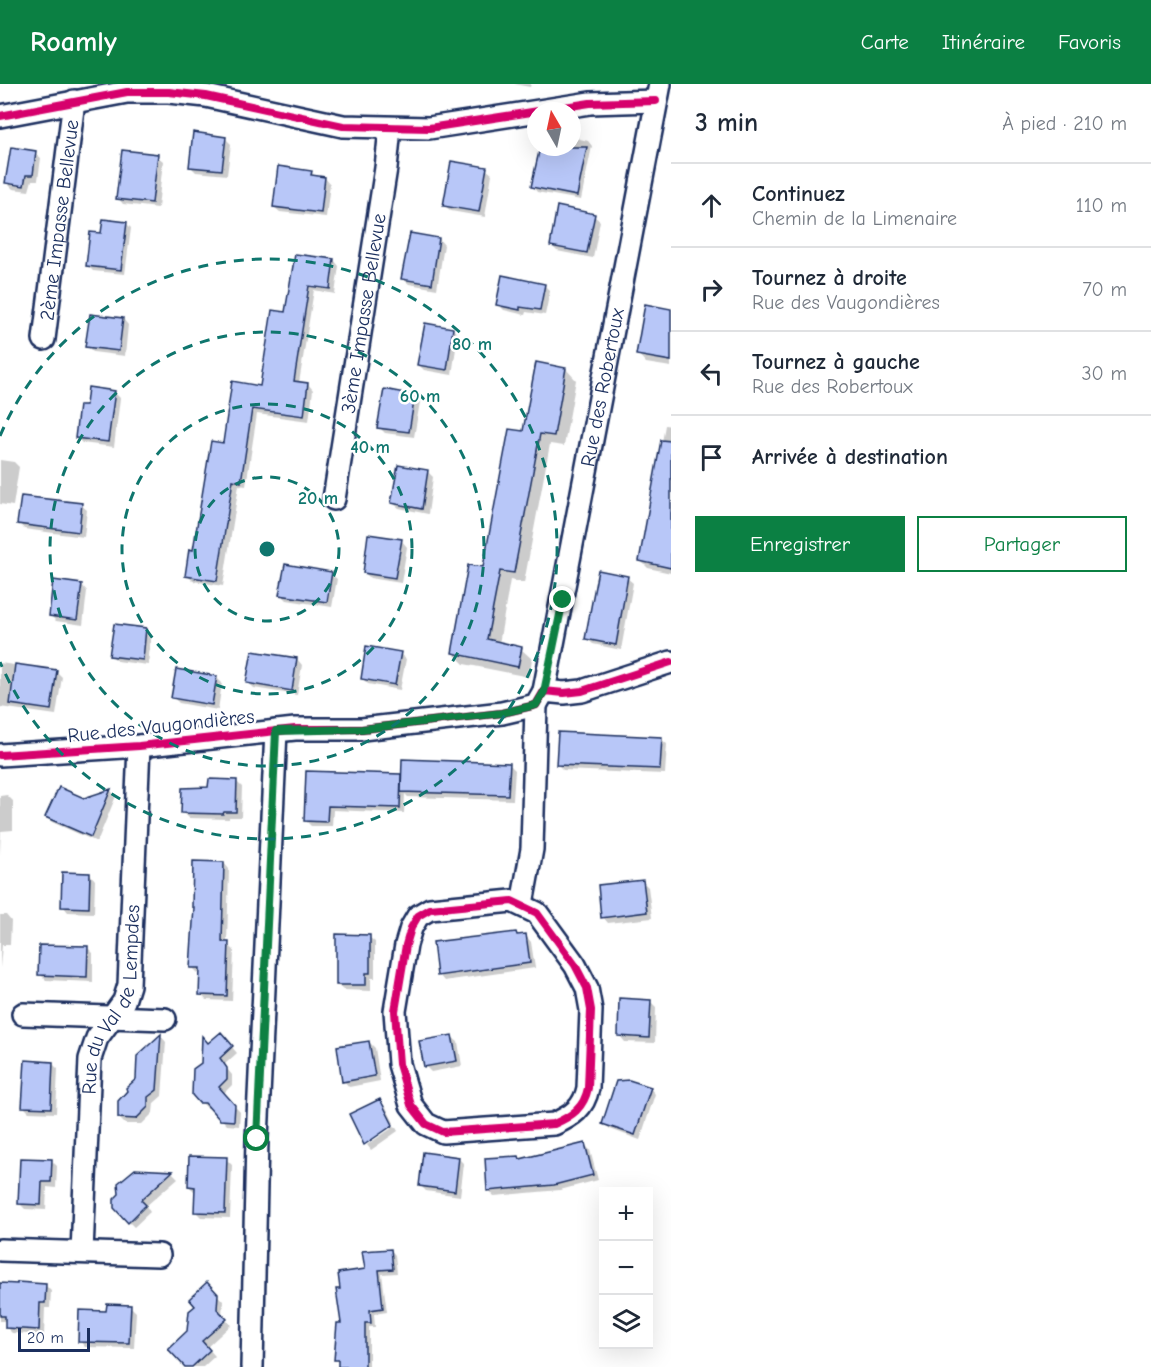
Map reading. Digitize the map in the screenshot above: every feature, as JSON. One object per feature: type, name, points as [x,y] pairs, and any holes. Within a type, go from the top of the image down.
[{"type":"street","points":[[0,116],[127,92],[170,92],[206,96],[343,126],[429,128],[658,92]]},
{"type":"street","name":"Rue des Robertoux","points":[[522,904],[532,849],[540,698],[658,92]]},
{"type":"street","name":"2ème Impasse Bellevue","points":[[44,339],[74,101]]},
{"type":"street","name":"3ème Impasse Bellevue","points":[[334,499],[386,168],[390,128]]},
{"type":"street","name":"Rue des Vaugondières","points":[[0,755],[139,746],[276,731],[362,729],[502,713],[540,698],[582,691],[671,662]]},
{"type":"street","points":[[252,1367],[257,1139],[276,731]]},
{"type":"street","name":"Rue du Val de Lempdes","points":[[82,1252],[90,1059],[97,1038],[114,1017],[124,1000],[129,985],[139,746]]},
{"type":"street","points":[[512,901],[522,904],[537,913],[575,964],[587,988],[591,1010],[586,1100],[567,1118],[554,1124],[443,1132],[426,1124],[411,1105],[399,1064],[395,1011],[411,928],[418,916],[430,909],[512,901]]},
{"type":"street","points":[[23,1014],[165,1018]]},
{"type":"street","points":[[0,1250],[159,1255]]},
{"type":"building","points":[[193,132],[226,137],[222,170],[189,167]]},
{"type":"building","points":[[11,147],[36,151],[33,175],[26,175],[24,186],[5,183]]},
{"type":"building","points":[[581,147],[587,147],[577,196],[531,187],[538,156],[581,156]]},
{"type":"building","points":[[122,150],[158,154],[152,203],[116,199]]},
{"type":"building","points":[[451,161],[487,167],[479,212],[443,206]]},
{"type":"building","points":[[278,166],[312,171],[311,175],[325,177],[321,213],[273,207]]},
{"type":"building","points":[[557,206],[595,214],[587,253],[550,246]]},
{"type":"building","points":[[103,219],[127,222],[121,270],[86,266],[90,232],[101,233]]},
{"type":"building","points":[[410,233],[439,238],[432,284],[401,279]]},
{"type":"building","points":[[295,254],[334,259],[330,289],[309,286],[294,381],[308,383],[304,416],[252,409],[241,482],[233,480],[217,581],[185,576],[189,549],[193,550],[211,441],[223,443],[232,381],[260,386],[272,310],[285,312]]},
{"type":"building","points":[[502,275],[545,284],[540,310],[520,307],[520,310],[496,305]]},
{"type":"building","points":[[645,304],[671,309],[671,361],[636,355]]},
{"type":"building","points":[[90,314],[123,318],[119,351],[85,347]]},
{"type":"building","points":[[425,323],[453,328],[447,370],[417,365]]},
{"type":"building","points":[[536,362],[566,368],[554,436],[540,434],[514,573],[500,571],[487,639],[522,647],[518,667],[452,653],[468,565],[483,567],[509,429],[523,431]]},
{"type":"building","points":[[88,387],[115,391],[108,442],[75,438],[79,405],[86,405]]},
{"type":"building","points":[[384,389],[415,395],[409,432],[377,428]]},
{"type":"building","points":[[661,440],[671,441],[671,568],[639,561]]},
{"type":"building","points":[[398,465],[428,470],[422,509],[391,503]]},
{"type":"building","points":[[21,496],[82,503],[79,532],[17,524]]},
{"type":"building","points":[[368,534],[402,539],[395,578],[363,573]]},
{"type":"building","points":[[285,564],[332,572],[327,602],[279,595]]},
{"type":"building","points":[[598,570],[628,576],[616,645],[585,639]]},
{"type":"building","points":[[53,580],[82,584],[77,620],[49,616]]},
{"type":"building","points":[[114,624],[146,628],[143,660],[109,656]]},
{"type":"building","points":[[366,646],[401,652],[395,685],[361,679]]},
{"type":"building","points":[[252,651],[297,658],[292,691],[246,683]]},
{"type":"building","points":[[15,664],[57,670],[51,710],[10,704]]},
{"type":"building","points":[[176,669],[217,676],[212,705],[171,698]]},
{"type":"building","points":[[558,732],[662,737],[660,769],[556,765]]},
{"type":"building","points":[[402,759],[510,763],[508,795],[401,792]]},
{"type":"building","points":[[306,771],[401,774],[400,808],[328,806],[327,822],[304,821]]},
{"type":"building","points":[[209,779],[237,780],[236,812],[181,813],[182,788],[208,787]]},
{"type":"building","points":[[59,787],[84,798],[111,789],[91,837],[45,817]]},
{"type":"building","points":[[193,861],[224,862],[222,942],[229,942],[227,996],[199,995],[200,968],[190,968],[194,907],[192,907]]},
{"type":"building","points":[[62,872],[90,873],[89,908],[61,907]]},
{"type":"building","points":[[643,880],[647,912],[601,918],[598,885]]},
{"type":"building","points":[[516,932],[517,935],[526,934],[530,963],[437,976],[433,942]]},
{"type":"building","points":[[336,934],[370,935],[370,973],[366,973],[366,985],[336,985]]},
{"type":"building","points":[[39,945],[88,946],[87,977],[38,975]]},
{"type":"building","points":[[619,998],[651,1000],[649,1038],[618,1036]]},
{"type":"building","points":[[221,1032],[233,1046],[220,1058],[227,1068],[227,1079],[219,1087],[235,1105],[234,1121],[220,1120],[205,1103],[199,1103],[192,1095],[193,1069],[201,1063],[202,1036],[208,1043]]},
{"type":"building","points":[[161,1034],[157,1090],[148,1097],[148,1107],[136,1119],[118,1118],[118,1101],[127,1091],[126,1088],[136,1079],[137,1056]]},
{"type":"building","points":[[452,1035],[457,1061],[424,1067],[419,1041]]},
{"type":"building","points":[[369,1041],[375,1076],[342,1082],[337,1046]]},
{"type":"building","points":[[25,1060],[53,1062],[51,1108],[22,1107]]},
{"type":"building","points":[[629,1080],[651,1087],[635,1135],[602,1124],[616,1081]]},
{"type":"building","points":[[380,1099],[393,1125],[364,1145],[349,1114]]},
{"type":"building","points":[[585,1143],[593,1175],[554,1185],[487,1191],[485,1158],[519,1156],[520,1159]]},
{"type":"building","points":[[423,1152],[459,1157],[455,1191],[419,1186]]},
{"type":"building","points":[[189,1156],[227,1157],[225,1213],[194,1212],[195,1187],[188,1186]]},
{"type":"building","points":[[20,1158],[52,1159],[51,1182],[42,1182],[41,1205],[18,1204]]},
{"type":"building","points":[[135,1169],[173,1171],[141,1200],[146,1205],[128,1223],[114,1208],[114,1199],[119,1194],[118,1183]]},
{"type":"building","points":[[391,1249],[393,1269],[379,1270],[383,1308],[370,1310],[371,1323],[365,1323],[365,1367],[338,1367],[338,1360],[334,1360],[337,1323],[341,1323],[336,1289],[340,1289],[338,1273],[365,1269],[362,1251]]},
{"type":"building","points":[[17,1282],[46,1284],[45,1303],[40,1303],[39,1330],[5,1328],[5,1316],[0,1316],[0,1283],[17,1284]]},
{"type":"building","points":[[207,1282],[218,1294],[217,1309],[227,1319],[202,1341],[210,1350],[192,1367],[185,1367],[168,1349],[187,1331],[189,1311],[195,1306],[189,1299]]},
{"type":"building","points":[[107,1304],[131,1305],[129,1343],[78,1342],[79,1310],[106,1311]]},
{"type":"cycle path","points":[[0,116],[127,92],[169,92],[206,96],[343,126],[429,128],[590,103],[656,101]]},
{"type":"cycle path","points":[[0,755],[139,746],[295,729],[362,729],[502,713],[536,705],[544,691],[564,693],[582,691],[671,662]]},
{"type":"cycle path","points":[[512,901],[537,913],[575,965],[587,988],[591,1010],[586,1095],[576,1110],[554,1124],[443,1132],[426,1124],[411,1105],[399,1064],[395,1011],[411,928],[418,916],[430,909],[512,901]]},
{"type":"route","points":[[257,1139],[276,731],[362,729],[502,713],[536,705],[544,692],[563,600]]}]
